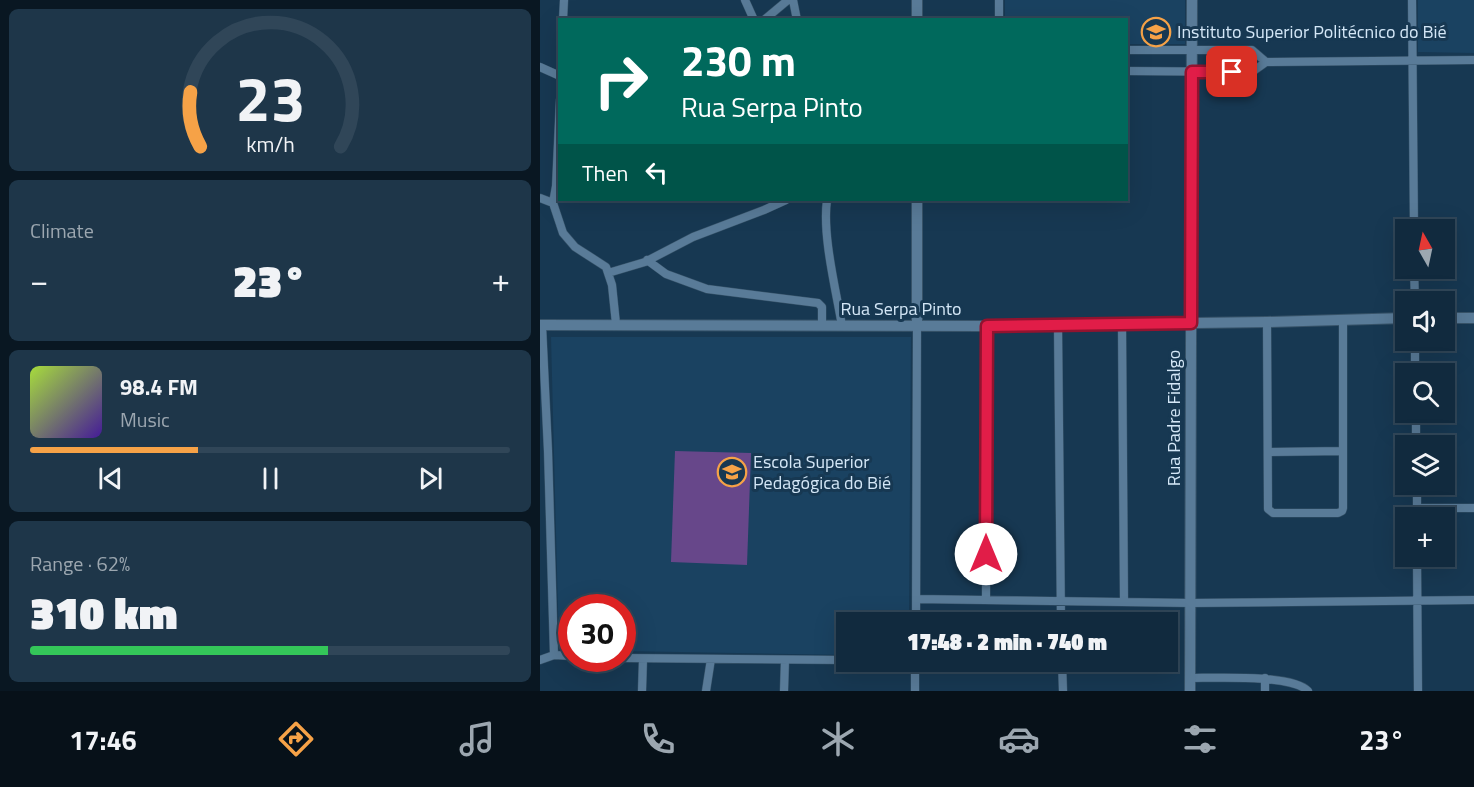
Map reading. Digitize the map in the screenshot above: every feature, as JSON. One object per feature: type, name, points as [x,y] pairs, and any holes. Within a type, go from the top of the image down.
[{"type":"street","points":[[563,18],[564,0]]},
{"type":"street","points":[[745,0],[753,18]]},
{"type":"street","points":[[766,18],[788,0]]},
{"type":"street","points":[[793,0],[797,18]]},
{"type":"street","points":[[916,0],[917,18]]},
{"type":"street","points":[[999,0],[999,18]]},
{"type":"street","name":"Rua Padre Fidalgo","points":[[1190,691],[1192,0]]},
{"type":"street","points":[[1412,0],[1414,219]]},
{"type":"street","points":[[1128,50],[1252,50],[1266,62]]},
{"type":"street","points":[[1128,71],[1252,72],[1266,62],[1474,60]]},
{"type":"street","points":[[540,67],[558,75]]},
{"type":"street","points":[[558,185],[554,203],[563,233],[574,247],[606,267],[612,285],[615,324]]},
{"type":"street","points":[[541,199],[554,203]]},
{"type":"street","points":[[608,273],[647,260],[693,237],[784,201]]},
{"type":"street","points":[[827,201],[832,268],[842,326]]},
{"type":"street","points":[[916,612],[917,201]]},
{"type":"street","points":[[647,260],[666,274],[706,289],[819,303],[822,307],[822,326]]},
{"type":"street","points":[[1455,318],[1474,318]]},
{"type":"street","name":"Rua Serpa Pinto","points":[[541,325],[987,326],[1395,319]]},
{"type":"street","points":[[1267,322],[1268,509],[1270,512],[1338,513],[1342,512],[1343,508],[1343,321]]},
{"type":"street","points":[[1122,324],[1124,602]]},
{"type":"street","points":[[541,325],[544,452],[554,655]]},
{"type":"street","points":[[1058,325],[1061,612]]},
{"type":"street","points":[[986,600],[987,326]]},
{"type":"street","points":[[1269,452],[1343,451]]},
{"type":"street","points":[[1455,508],[1474,508]]},
{"type":"street","points":[[1417,567],[1418,691]]},
{"type":"street","points":[[916,599],[1191,603],[1474,600]]},
{"type":"street","points":[[540,660],[558,655]]},
{"type":"street","points":[[636,659],[836,660]]},
{"type":"street","points":[[642,691],[643,659]]},
{"type":"street","points":[[706,691],[711,659]]},
{"type":"street","points":[[784,691],[785,660]]},
{"type":"street","points":[[915,672],[915,691]]},
{"type":"street","points":[[1062,672],[1063,691]]},
{"type":"street","points":[[1190,678],[1265,678],[1303,686],[1308,691]]},
{"type":"street","points":[[1265,678],[1265,691]]},
{"type":"shaded area","name":"Instituto Superior Politécnico do Bié","points":[[1005,0],[1185,0],[1185,44],[1128,44],[1128,18],[1005,18]]},
{"type":"shaded area","points":[[1418,0],[1474,0],[1474,53],[1418,52]]},
{"type":"shaded area","name":"Escola Superior Pedagógica do Bié","points":[[551,337],[911,337],[909,612],[836,612],[836,655],[636,651],[636,594],[558,594],[558,610]]},
{"type":"shaded area","points":[[675,451],[751,453],[747,565],[671,562]]},
{"type":"place","name":"Instituto Superior Politécnico do Bié","points":[[1156,32]]},
{"type":"place","name":"Escola Superior Pedagógica do Bié","points":[[732,472]]},
{"type":"route","points":[[986,554],[987,326],[1191,323],[1192,72],[1232,72]]}]
